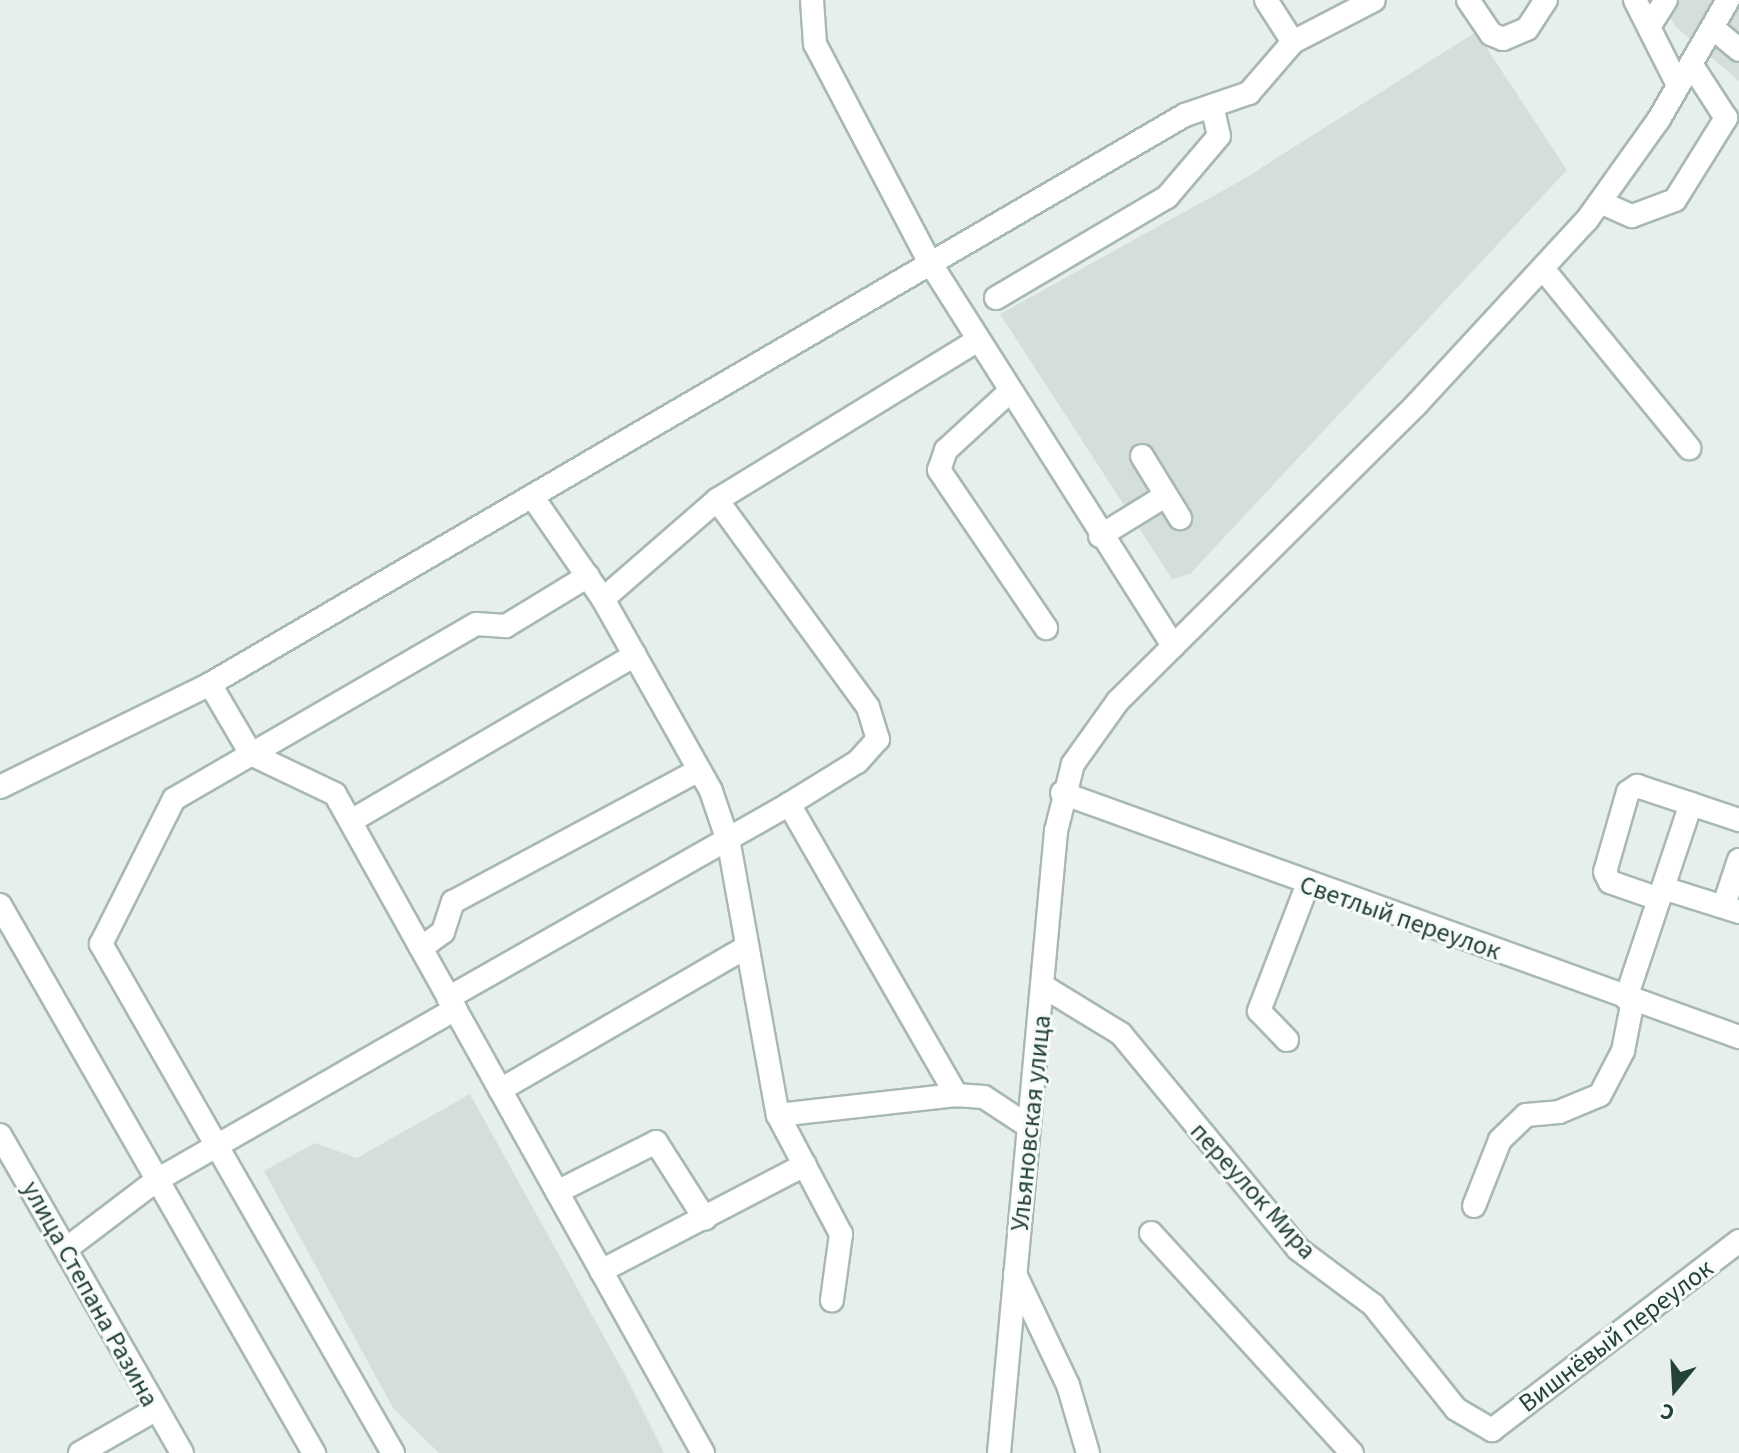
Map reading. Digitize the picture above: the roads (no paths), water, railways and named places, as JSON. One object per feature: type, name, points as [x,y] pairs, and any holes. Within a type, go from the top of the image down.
[{"type":"street","points":[[812,0],[815,44],[929,261],[1007,394],[1173,646]]},
{"type":"street","points":[[1266,0],[1293,42]]},
{"type":"street","points":[[0,787],[210,684],[929,261],[1212,106],[1249,93],[1293,42],[1374,0]]},
{"type":"street","points":[[1468,0],[1491,34],[1503,39],[1527,29],[1546,0]]},
{"type":"street","points":[[1635,0],[1678,85]]},
{"type":"street","points":[[1649,27],[1666,0]]},
{"type":"street","name":"Ульяновская улица","points":[[999,1453],[1028,1126],[1046,988],[1062,793],[1089,734],[1544,270],[1600,202],[1678,85],[1728,0]]},
{"type":"street","points":[[1713,28],[1739,50]]},
{"type":"street","points":[[1600,202],[1632,216],[1675,200],[1726,118],[1691,64]]},
{"type":"street","points":[[996,298],[1167,197],[1219,136],[1212,106]]},
{"type":"street","points":[[1544,270],[1689,448]]},
{"type":"street","points":[[603,599],[717,500],[975,342]]},
{"type":"street","points":[[1007,394],[946,450],[939,470],[1046,628]]},
{"type":"street","points":[[1142,456],[1180,518]]},
{"type":"street","points":[[532,496],[603,599],[635,655],[699,770],[729,844],[745,948],[778,1115],[841,1234],[832,1300]]},
{"type":"street","points":[[1100,536],[1165,496]]},
{"type":"street","points":[[66,1249],[157,1180],[729,844],[857,762],[878,739],[868,707],[717,500]]},
{"type":"street","points":[[385,1450],[219,1145],[101,944],[174,799],[476,624],[521,620],[588,576]]},
{"type":"street","points":[[351,821],[635,655]]},
{"type":"street","points":[[210,684],[251,754],[335,794],[703,1453]]},
{"type":"street","points":[[421,948],[443,932],[453,902],[699,770]]},
{"type":"street","points":[[1739,820],[1633,786],[1623,806],[1605,872],[1610,882],[1732,905],[1739,860]]},
{"type":"street","name":"Светлый переулок","points":[[1062,793],[1307,886],[1739,1037]]},
{"type":"street","points":[[789,804],[956,1095]]},
{"type":"street","points":[[1474,1206],[1500,1140],[1526,1115],[1559,1112],[1600,1095],[1623,1051],[1630,999],[1691,804]]},
{"type":"street","points":[[1287,1040],[1259,1011],[1307,886]]},
{"type":"street","points":[[0,905],[314,1453]]},
{"type":"street","points":[[500,1090],[745,948]]},
{"type":"street","name":"переулок Мира","points":[[1046,988],[1121,1034],[1298,1249],[1373,1305],[1456,1409],[1492,1430]]},
{"type":"street","points":[[778,1115],[956,1095],[984,1097],[1028,1126]]},
{"type":"street","name":"улица Степана Разина","points":[[0,1135],[182,1453]]},
{"type":"street","points":[[557,1192],[656,1142],[705,1219]]},
{"type":"street","points":[[601,1271],[805,1165]]},
{"type":"street","points":[[1151,1233],[1352,1453]]},
{"type":"street","name":"Вишнёвый переулок","points":[[1492,1430],[1739,1241]]},
{"type":"street","points":[[1015,1274],[1068,1385],[1088,1453]]},
{"type":"street","points":[[80,1453],[155,1410]]}]
